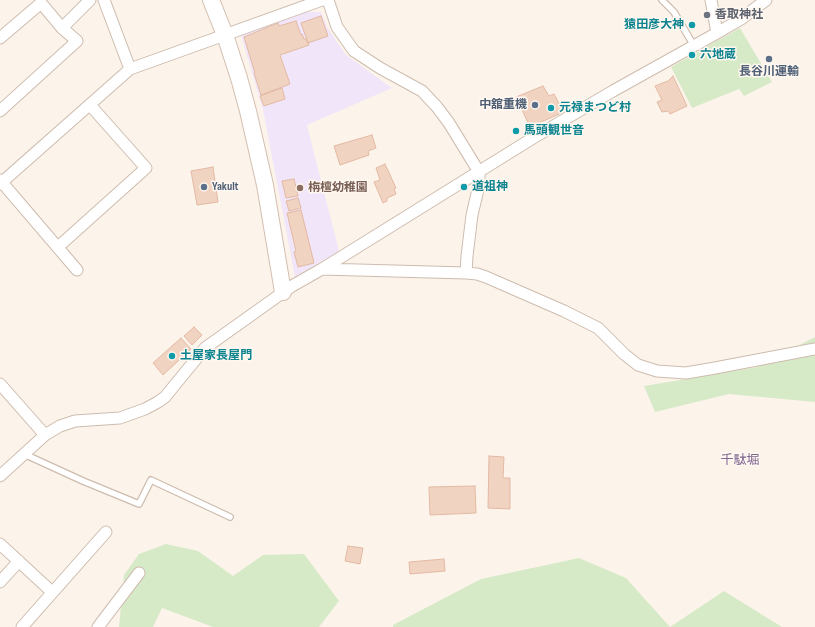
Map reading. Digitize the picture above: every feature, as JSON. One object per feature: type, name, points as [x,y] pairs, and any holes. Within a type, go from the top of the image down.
[{"type":"street","points":[[62,28],[90,0]]},
{"type":"street","points":[[104,0],[130,69]]},
{"type":"street","points":[[211,0],[225,34],[239,78],[258,152],[265,184],[283,292]]},
{"type":"street","points":[[78,270],[1,182],[130,69],[322,0]]},
{"type":"street","points":[[328,0],[337,28],[354,51],[380,68],[422,91],[449,123],[479,172],[479,185],[471,222],[466,273]]},
{"type":"street","points":[[711,0],[717,33]]},
{"type":"street","points":[[0,476],[45,435],[60,426],[75,421],[120,418],[145,409],[158,402],[170,392],[205,348],[283,292],[606,95],[717,33],[766,0]]},
{"type":"street","points":[[0,38],[41,4],[62,28],[78,41],[0,111]]},
{"type":"street","points":[[58,247],[146,168],[90,105]]},
{"type":"street","points":[[322,269],[466,273],[486,277],[564,311],[598,328],[624,354],[638,365],[657,372],[686,373],[815,349]]},
{"type":"street","points":[[0,384],[45,435]]},
{"type":"street","points":[[22,627],[106,532]]},
{"type":"street","points":[[0,544],[52,592]]},
{"type":"street","points":[[0,582],[19,561]]},
{"type":"street","points":[[98,627],[139,573]]},
{"type":"lane","points":[[662,0],[674,12],[694,46]]},
{"type":"lane","points":[[24,454],[83,481],[139,504],[151,480],[230,517]]},
{"type":"shaded area","name":"栴檀幼稚園","points":[[307,12],[321,12],[327,27],[346,55],[392,88],[307,125],[339,251],[295,277],[263,110],[241,35]]},
{"type":"green space","points":[[740,28],[772,82],[744,96],[739,89],[692,108],[671,67]]},
{"type":"green space","points":[[815,337],[815,402],[729,394],[655,412],[644,386],[757,367]]},
{"type":"green space","points":[[166,544],[198,551],[233,576],[263,555],[304,554],[339,601],[319,627],[213,627],[162,608],[153,627],[119,627],[124,575],[139,554]]},
{"type":"green space","points":[[579,558],[626,578],[670,627],[393,627],[393,625],[481,579]]},
{"type":"green space","points":[[724,591],[782,627],[670,627]]},
{"type":"building","points":[[321,16],[328,36],[308,43],[301,23]]},
{"type":"building","points":[[296,21],[301,35],[302,34],[309,45],[280,55],[290,84],[261,95],[244,37],[278,23],[279,26]]},
{"type":"building","points":[[673,76],[687,106],[670,114],[668,111],[662,112],[657,102],[662,100],[655,86],[668,81]]},
{"type":"building","points":[[543,86],[549,96],[554,94],[563,111],[530,127],[516,97]]},
{"type":"building","points":[[282,88],[285,99],[264,106],[260,96]]},
{"type":"building","points":[[372,135],[376,148],[368,151],[369,155],[340,165],[334,146]]},
{"type":"building","points":[[385,164],[396,188],[394,189],[396,194],[387,198],[387,201],[383,203],[374,182],[380,180],[376,168]]},
{"type":"building","points":[[213,167],[218,202],[197,205],[191,171]]},
{"type":"building","points":[[294,179],[298,196],[286,198],[282,181]]},
{"type":"building","points":[[298,198],[301,208],[289,211],[286,201]]},
{"type":"building","points":[[301,210],[314,263],[298,267],[294,252],[296,251],[287,213]]},
{"type":"building","points":[[194,327],[202,335],[192,345],[184,336]]},
{"type":"building","name":"土屋家長屋門","points":[[181,338],[191,349],[163,375],[153,363]]},
{"type":"building","points":[[489,456],[504,457],[503,478],[510,478],[510,509],[488,508]]},
{"type":"building","points":[[475,486],[476,513],[430,515],[429,487]]},
{"type":"building","points":[[348,546],[363,548],[360,564],[345,561]]},
{"type":"building","points":[[444,559],[445,571],[410,574],[409,562]]},
{"type":"place","name":"香取神社","points":[[707,15]]},
{"type":"place","name":"猿田彦大神","points":[[692,25]]},
{"type":"place","name":"六地蔵","points":[[692,55]]},
{"type":"place","name":"長谷川運輸","points":[[769,59]]},
{"type":"place","name":"中舘重機","points":[[535,105]]},
{"type":"place","name":"元禄まつど村","points":[[551,108]]},
{"type":"place","name":"馬頭観世音","points":[[516,131]]},
{"type":"place","name":"Yakult","points":[[204,187]]},
{"type":"place","name":"道祖神","points":[[464,187]]},
{"type":"place","name":"栴檀幼稚園","points":[[300,188]]},
{"type":"place","name":"土屋家長屋門","points":[[172,356]]},
{"type":"district","name":"千駄堀","points":[[740,461]]}]
